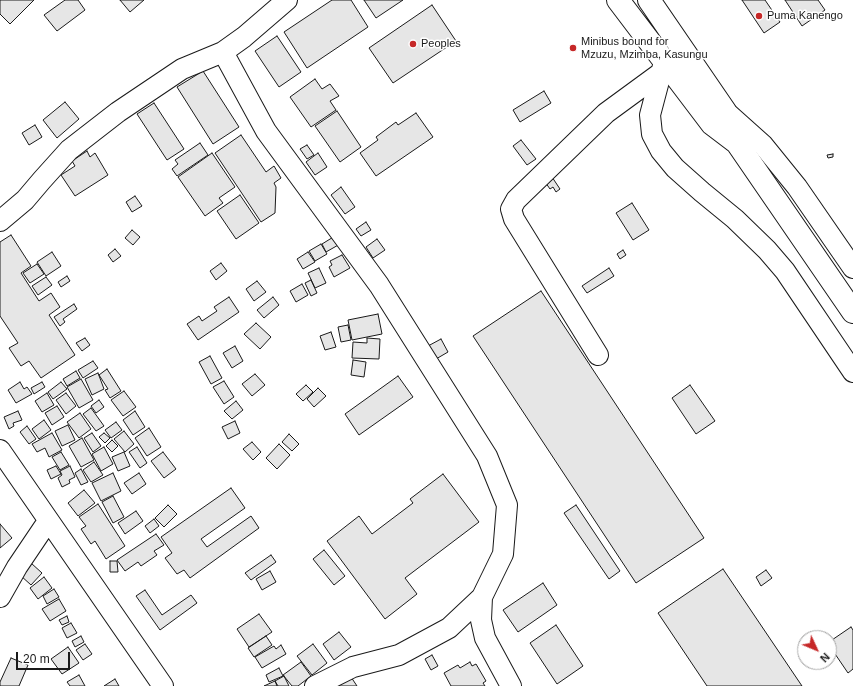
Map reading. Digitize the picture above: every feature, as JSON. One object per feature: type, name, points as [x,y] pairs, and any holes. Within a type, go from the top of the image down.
[{"type":"highway","points":[[618,0],[663,67],[712,124],[737,143]]},
{"type":"highway","points":[[649,0],[725,111],[737,143],[853,312]]},
{"type":"street","points":[[0,220],[25,200],[69,150],[118,112],[182,69],[222,52],[244,37],[287,0]]},
{"type":"street","points":[[222,52],[266,131],[379,285],[487,456],[507,505],[504,554],[482,597],[449,628],[418,645],[399,655],[353,667],[316,686]]},
{"type":"street","points":[[598,355],[514,219],[511,209],[516,200],[606,113],[663,67]]},
{"type":"street","points":[[663,67],[650,116],[652,134],[661,151],[675,168],[736,219],[776,260],[853,372]]},
{"type":"street","points":[[725,111],[763,145],[797,187],[853,268]]},
{"type":"street","points":[[0,450],[163,686]]},
{"type":"street","points":[[0,597],[17,567],[48,521]]},
{"type":"street","points":[[482,597],[481,620],[485,638],[511,686]]},
{"type":"building","points":[[0,0],[34,0],[10,24],[0,14]]},
{"type":"building","points":[[65,0],[78,0],[85,10],[57,31],[44,15]]},
{"type":"building","points":[[120,0],[144,0],[130,12]]},
{"type":"building","points":[[332,0],[351,0],[368,27],[307,68],[284,32]]},
{"type":"building","points":[[364,0],[403,0],[376,18]]},
{"type":"building","points":[[742,0],[765,0],[780,22],[764,33]]},
{"type":"building","points":[[785,0],[818,0],[825,10],[802,26]]},
{"type":"building","name":"Peoples","points":[[432,5],[456,41],[393,83],[369,48]]},
{"type":"building","points":[[277,36],[301,72],[279,87],[255,51]]},
{"type":"building","points":[[203,71],[239,127],[213,144],[177,87]]},
{"type":"building","points":[[315,79],[322,89],[330,84],[339,96],[330,101],[336,110],[311,127],[290,97]]},
{"type":"building","points":[[544,91],[551,103],[520,122],[513,110]]},
{"type":"building","points":[[65,102],[79,119],[57,138],[43,120]]},
{"type":"building","points":[[154,103],[184,149],[167,160],[137,114]]},
{"type":"building","points":[[337,111],[361,147],[340,162],[315,126]]},
{"type":"building","points":[[416,113],[433,137],[376,176],[360,153],[378,140],[376,137],[396,122],[398,125]]},
{"type":"building","points":[[35,125],[42,137],[29,145],[22,133]]},
{"type":"building","points":[[241,135],[266,172],[274,166],[281,178],[274,183],[276,187],[275,213],[261,222],[215,153]]},
{"type":"building","points":[[521,140],[536,159],[527,165],[513,146]]},
{"type":"building","points":[[200,143],[208,155],[177,176],[172,169],[178,164],[175,160]]},
{"type":"building","points":[[307,145],[314,155],[307,159],[300,149]]},
{"type":"building","points":[[87,151],[90,157],[95,153],[108,175],[75,196],[61,175],[75,166],[72,161]]},
{"type":"building","points":[[212,153],[235,187],[219,198],[223,203],[205,216],[178,177]]},
{"type":"building","points":[[318,153],[327,167],[315,175],[306,162]]},
{"type":"building","points":[[833,154],[833,157],[828,158],[827,155]]},
{"type":"building","points":[[550,174],[560,189],[556,192],[553,187],[550,189],[543,179]]},
{"type":"building","points":[[341,187],[355,207],[345,214],[331,195]]},
{"type":"building","points":[[240,195],[259,223],[236,239],[217,211]]},
{"type":"building","points":[[135,196],[142,206],[132,212],[126,202]]},
{"type":"building","points":[[632,203],[649,230],[633,240],[616,213]]},
{"type":"building","points":[[366,222],[371,230],[361,236],[356,229]]},
{"type":"building","points":[[132,230],[140,237],[133,245],[125,238]]},
{"type":"building","points":[[11,235],[31,266],[21,273],[39,301],[51,293],[60,307],[49,315],[75,355],[41,378],[29,361],[21,366],[9,348],[18,343],[0,316],[0,242]]},
{"type":"building","points":[[335,236],[340,244],[326,252],[322,244]]},
{"type":"building","points":[[377,239],[385,250],[373,258],[366,247]]},
{"type":"building","points":[[321,244],[327,254],[315,261],[309,251]]},
{"type":"building","points":[[115,249],[121,256],[113,262],[108,255]]},
{"type":"building","points":[[623,250],[626,255],[620,259],[617,254]]},
{"type":"building","points":[[52,252],[61,266],[46,276],[37,262]]},
{"type":"building","points":[[308,252],[315,262],[303,269],[297,259]]},
{"type":"building","points":[[342,255],[350,268],[334,277],[329,267],[332,265],[330,261]]},
{"type":"building","points":[[221,263],[227,271],[216,280],[210,271]]},
{"type":"building","points":[[37,264],[44,274],[30,283],[23,273]]},
{"type":"building","points":[[319,268],[326,283],[315,288],[308,273]]},
{"type":"building","points":[[609,268],[614,276],[587,293],[582,286]]},
{"type":"building","points":[[67,276],[70,281],[61,287],[58,282]]},
{"type":"building","points":[[46,277],[52,285],[38,295],[32,286]]},
{"type":"building","points":[[311,280],[317,293],[311,296],[305,283]]},
{"type":"building","points":[[257,281],[266,292],[254,301],[246,289]]},
{"type":"building","points":[[302,284],[308,295],[296,302],[290,291]]},
{"type":"building","points":[[541,291],[704,538],[636,583],[473,336]]},
{"type":"building","points":[[229,297],[239,312],[198,340],[187,324],[199,316],[202,321],[217,311],[214,307]]},
{"type":"building","points":[[273,297],[279,305],[264,318],[257,310]]},
{"type":"building","points":[[74,304],[77,309],[63,319],[65,322],[60,326],[54,317]]},
{"type":"building","points":[[378,314],[382,334],[352,340],[348,320]]},
{"type":"building","points":[[256,323],[271,337],[260,349],[244,334]]},
{"type":"building","points":[[348,325],[351,340],[341,342],[338,327]]},
{"type":"building","points":[[331,332],[336,347],[325,350],[320,336]]},
{"type":"building","points":[[85,338],[90,345],[82,351],[76,343]]},
{"type":"building","points":[[367,338],[380,339],[379,359],[352,358],[353,342],[367,343]]},
{"type":"building","points":[[441,339],[448,352],[436,359],[428,346]]},
{"type":"building","points":[[235,346],[243,361],[232,368],[223,353]]},
{"type":"building","points":[[210,356],[222,378],[211,384],[199,362]]},
{"type":"building","points":[[353,360],[366,362],[364,377],[351,375]]},
{"type":"building","points":[[93,361],[98,368],[83,378],[78,370]]},
{"type":"building","points":[[107,369],[121,391],[110,398],[105,390],[108,389],[99,375]]},
{"type":"building","points":[[76,371],[80,378],[67,386],[63,379]]},
{"type":"building","points":[[98,373],[104,389],[92,395],[85,379]]},
{"type":"building","points":[[255,374],[265,385],[252,396],[242,384]]},
{"type":"building","points":[[398,376],[413,397],[359,435],[345,414]]},
{"type":"building","points":[[81,379],[93,400],[79,408],[67,387]]},
{"type":"building","points":[[224,381],[234,397],[224,404],[213,387]]},
{"type":"building","points":[[20,382],[24,389],[27,387],[32,394],[16,403],[8,390]]},
{"type":"building","points":[[42,382],[45,387],[34,394],[31,388]]},
{"type":"building","points":[[61,382],[67,389],[53,399],[48,392]]},
{"type":"building","points":[[306,385],[313,392],[303,401],[296,394]]},
{"type":"building","points":[[690,385],[715,421],[696,434],[672,398]]},
{"type":"building","points":[[318,388],[326,396],[314,407],[307,399]]},
{"type":"building","points":[[124,391],[136,407],[123,416],[111,400]]},
{"type":"building","points":[[47,393],[54,405],[42,412],[35,401]]},
{"type":"building","points":[[66,393],[76,406],[66,414],[56,400]]},
{"type":"building","points":[[99,400],[104,407],[96,413],[91,406]]},
{"type":"building","points":[[236,401],[243,410],[232,419],[224,411]]},
{"type":"building","points":[[57,406],[64,417],[52,425],[45,413]]},
{"type":"building","points":[[91,408],[104,426],[96,431],[83,414]]},
{"type":"building","points":[[18,411],[22,420],[13,423],[14,426],[9,429],[4,417]]},
{"type":"building","points":[[135,411],[145,427],[133,435],[123,420]]},
{"type":"building","points":[[80,413],[91,429],[79,438],[67,422]]},
{"type":"building","points":[[44,420],[51,430],[39,439],[32,429]]},
{"type":"building","points":[[235,421],[240,433],[228,439],[222,427]]},
{"type":"building","points":[[116,422],[122,430],[111,438],[105,430]]},
{"type":"building","points":[[68,425],[75,440],[62,446],[55,431]]},
{"type":"building","points":[[27,426],[36,439],[29,444],[20,432]]},
{"type":"building","points":[[149,428],[161,447],[147,456],[135,438]]},
{"type":"building","points":[[124,431],[134,444],[125,452],[114,439]]},
{"type":"building","points":[[52,433],[62,450],[49,457],[45,448],[37,452],[32,444]]},
{"type":"building","points":[[92,433],[101,446],[93,452],[84,438]]},
{"type":"building","points":[[104,433],[110,438],[105,443],[99,437]]},
{"type":"building","points":[[289,434],[299,444],[292,451],[282,442]]},
{"type":"building","points":[[82,438],[94,460],[81,467],[69,446]]},
{"type":"building","points":[[112,440],[118,446],[112,452],[106,446]]},
{"type":"building","points":[[252,442],[261,452],[253,460],[243,449]]},
{"type":"building","points":[[279,444],[290,455],[277,469],[266,458]]},
{"type":"building","points":[[104,447],[113,464],[101,471],[92,454]]},
{"type":"building","points":[[137,447],[147,463],[140,468],[129,452]]},
{"type":"building","points":[[61,452],[69,465],[60,470],[52,457]]},
{"type":"building","points":[[124,452],[130,466],[118,471],[112,457]]},
{"type":"building","points":[[163,452],[176,469],[164,478],[151,461]]},
{"type":"building","points":[[94,462],[103,475],[91,482],[83,470]]},
{"type":"building","points":[[56,466],[61,474],[51,479],[47,470]]},
{"type":"building","points":[[70,466],[75,477],[69,480],[70,483],[62,487],[58,478],[62,475],[60,471]]},
{"type":"building","points":[[81,469],[88,482],[81,485],[75,473]]},
{"type":"building","points":[[113,473],[121,491],[101,501],[92,483]]},
{"type":"building","points":[[139,473],[146,484],[132,494],[124,483]]},
{"type":"building","points":[[443,474],[479,522],[405,578],[417,594],[385,619],[327,541],[359,516],[372,534],[413,503],[410,499]]},
{"type":"building","points":[[231,488],[245,508],[201,539],[207,547],[251,516],[259,528],[190,578],[184,570],[177,574],[165,558],[172,553],[161,537]]},
{"type":"building","points":[[84,490],[95,503],[78,516],[68,503]]},
{"type":"building","points":[[113,496],[124,517],[113,523],[102,502]]},
{"type":"building","points":[[98,504],[125,546],[106,559],[95,541],[91,544],[81,529],[86,526],[79,517]]},
{"type":"building","points":[[168,505],[177,514],[164,527],[155,518]]},
{"type":"building","points":[[576,505],[620,571],[609,579],[564,513]]},
{"type":"building","points":[[136,511],[143,521],[125,534],[118,523]]},
{"type":"building","points":[[154,519],[159,526],[150,533],[145,526]]},
{"type":"building","points":[[0,524],[12,538],[0,548]]},
{"type":"building","points":[[156,534],[164,545],[154,551],[157,555],[141,566],[138,562],[125,571],[117,560]]},
{"type":"building","points":[[324,550],[345,576],[334,585],[313,559]]},
{"type":"building","points":[[271,555],[276,562],[251,580],[245,573]]},
{"type":"building","points":[[110,561],[117,561],[118,572],[110,572]]},
{"type":"building","points":[[31,563],[42,573],[31,585],[20,575]]},
{"type":"building","points":[[723,569],[802,686],[707,686],[658,613]]},
{"type":"building","points":[[766,570],[772,578],[761,586],[756,577]]},
{"type":"building","points":[[270,571],[276,582],[262,590],[256,579]]},
{"type":"building","points":[[44,577],[52,588],[38,599],[30,588]]},
{"type":"building","points":[[543,583],[557,605],[518,632],[503,610]]},
{"type":"building","points":[[54,589],[59,597],[47,604],[43,596]]},
{"type":"building","points":[[145,590],[162,615],[191,595],[197,603],[160,630],[136,596]]},
{"type":"building","points":[[59,599],[66,611],[50,621],[42,609]]},
{"type":"building","points":[[259,614],[272,632],[249,647],[237,629]]},
{"type":"building","points":[[67,616],[69,622],[62,625],[59,620]]},
{"type":"building","points":[[71,623],[77,633],[67,638],[62,628]]},
{"type":"building","points":[[556,625],[583,666],[557,684],[530,643]]},
{"type":"building","points":[[851,627],[853,630],[853,669],[848,673],[837,657],[837,637]]},
{"type":"building","points":[[339,632],[351,647],[334,660],[323,644]]},
{"type":"building","points":[[81,636],[84,642],[75,647],[72,641]]},
{"type":"building","points":[[266,636],[272,645],[254,657],[248,648]]},
{"type":"building","points":[[85,644],[92,654],[83,660],[76,650]]},
{"type":"building","points":[[313,644],[327,663],[312,675],[297,656]]},
{"type":"building","points":[[281,645],[286,654],[262,668],[255,657],[274,646],[276,649]]},
{"type":"building","points":[[68,647],[79,663],[62,674],[51,659]]},
{"type":"building","points":[[432,655],[438,666],[431,670],[425,659]]},
{"type":"building","points":[[11,658],[28,665],[19,686],[0,686],[0,682]]},
{"type":"building","points":[[301,662],[311,676],[298,686],[292,686],[283,675]]},
{"type":"building","points":[[470,662],[472,666],[476,664],[486,681],[483,683],[485,686],[451,686],[444,673],[458,665],[460,668]]},
{"type":"building","points":[[279,668],[283,676],[269,682],[266,675]]},
{"type":"building","points":[[79,675],[85,686],[70,686],[67,682]]},
{"type":"building","points":[[284,676],[289,686],[278,686],[275,681]]},
{"type":"building","points":[[351,677],[357,686],[338,686]]},
{"type":"building","points":[[115,679],[119,686],[104,686]]},
{"type":"building","points":[[275,681],[277,686],[264,686]]},
{"type":"place","name":"Puma Kanengo","points":[[759,16]]},
{"type":"place","name":"Peoples","points":[[413,44]]},
{"type":"place","name":"Minibus bound for Mzuzu, Mzimba, Kasungu","points":[[573,48]]}]
